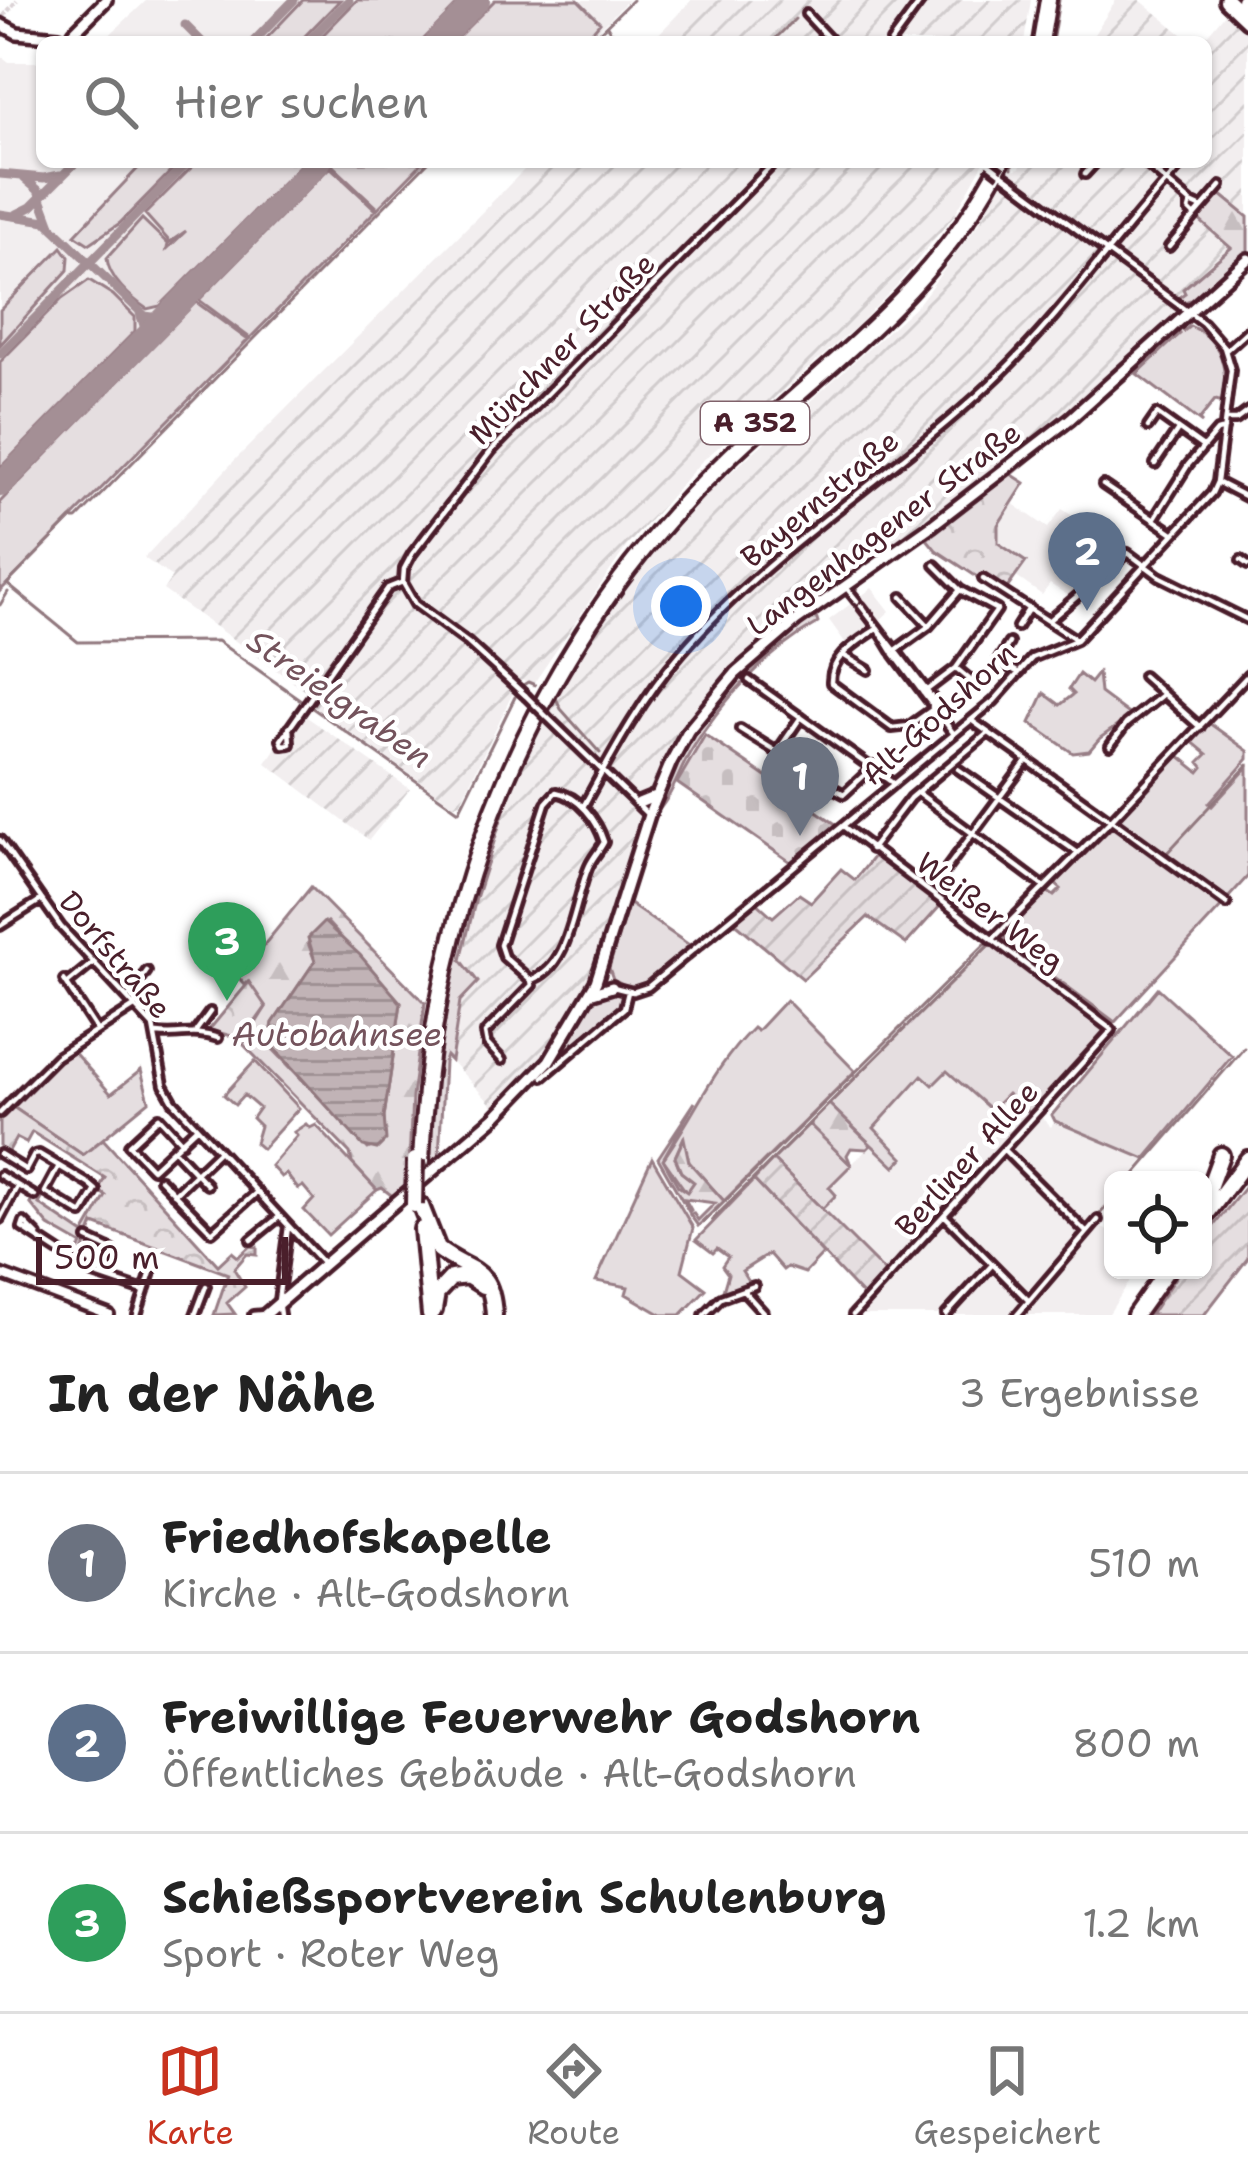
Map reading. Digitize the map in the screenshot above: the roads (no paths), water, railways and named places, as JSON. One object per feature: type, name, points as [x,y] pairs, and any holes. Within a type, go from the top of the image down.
[{"type":"highway","points":[[1039,36],[1045,0]]},
{"type":"highway","points":[[1227,0],[1248,20]]},
{"type":"highway","name":"A 352","points":[[429,1315],[418,1161],[423,1049],[451,911],[496,782],[539,694],[602,594],[656,524],[739,438],[907,287],[954,229],[992,168]]},
{"type":"highway","points":[[1212,1192],[1248,1145]]},
{"type":"highway","points":[[1212,1180],[1221,1155]]},
{"type":"highway","points":[[1212,1207],[1248,1159]]},
{"type":"highway","points":[[419,1204],[438,1249],[480,1271],[486,1279],[492,1315]]},
{"type":"highway","points":[[429,1315],[440,1287],[461,1276],[483,1286],[492,1315]]},
{"type":"highway","points":[[1125,1315],[1150,1279]]},
{"type":"highway","points":[[1135,1315],[1161,1279]]},
{"type":"main road","points":[[74,32],[106,0]]},
{"type":"main road","points":[[1,23],[18,38],[36,39]]},
{"type":"main road","points":[[1,23],[17,33],[36,36]]},
{"type":"main road","name":"Langenhagener Straße","points":[[265,1314],[524,1090],[564,1040],[597,979],[656,796],[688,731],[736,673],[796,621],[1037,445],[1248,263]]},
{"type":"main road","points":[[635,802],[656,796]]},
{"type":"main road","points":[[597,979],[610,987]]},
{"type":"main road","points":[[589,996],[610,987]]},
{"type":"street","points":[[895,36],[922,0]]},
{"type":"street","points":[[806,14],[826,36]]},
{"type":"street","name":"Münchner Straße","points":[[290,728],[388,588],[403,583],[412,554],[492,449],[769,168]]},
{"type":"street","points":[[999,168],[1217,337],[1231,370],[1217,482],[1248,498]]},
{"type":"street","points":[[1085,174],[1090,168]]},
{"type":"street","points":[[1151,168],[1202,208]]},
{"type":"street","name":"Bayernstraße","points":[[583,807],[659,681],[716,616],[987,387],[1029,346],[1178,168]]},
{"type":"street","points":[[1169,247],[1219,188]]},
{"type":"street","points":[[1191,203],[1189,210],[1196,216]]},
{"type":"street","points":[[1226,350],[1248,330]]},
{"type":"street","points":[[1154,519],[1203,447],[1224,424],[1248,410]]},
{"type":"street","points":[[1148,427],[1156,414],[1203,447]]},
{"type":"street","points":[[1155,464],[1178,430]]},
{"type":"street","name":"Alt-Godshorn","points":[[543,1077],[623,1008],[628,992],[648,987],[1004,692],[1036,656],[1076,640],[1217,482]]},
{"type":"street","points":[[1103,485],[1174,534]]},
{"type":"street","points":[[1048,621],[1126,553],[1248,620]]},
{"type":"street","points":[[925,692],[956,668],[998,610],[960,590],[935,565]]},
{"type":"street","points":[[983,579],[1076,640]]},
{"type":"street","points":[[403,583],[415,604],[477,650],[603,773],[650,812]]},
{"type":"street","points":[[845,586],[955,733]]},
{"type":"street","points":[[895,651],[928,626],[960,590]]},
{"type":"street","points":[[902,597],[928,626]]},
{"type":"street","points":[[1017,627],[1029,608]]},
{"type":"street","points":[[878,628],[843,655],[830,673],[830,683],[886,725],[908,726],[935,707]]},
{"type":"street","points":[[1009,643],[998,662],[1018,673]]},
{"type":"street","points":[[843,655],[868,670]]},
{"type":"street","points":[[956,668],[974,683]]},
{"type":"street","points":[[992,940],[1248,675]]},
{"type":"street","points":[[1143,676],[1200,727]]},
{"type":"street","points":[[749,680],[894,784]]},
{"type":"street","points":[[1110,746],[1126,724],[1162,694]]},
{"type":"street","points":[[740,730],[777,752],[801,717]]},
{"type":"street","points":[[971,720],[1227,904]]},
{"type":"street","points":[[871,849],[917,792],[988,733]]},
{"type":"street","points":[[936,883],[1026,762]]},
{"type":"street","points":[[815,778],[844,794],[874,766]]},
{"type":"street","points":[[958,769],[1078,853]]},
{"type":"street","points":[[917,792],[1045,886]]},
{"type":"street","points":[[502,1060],[487,1044],[485,1033],[532,986],[500,948],[529,850],[552,794],[564,793],[583,807],[603,844],[590,863],[559,957],[531,980]]},
{"type":"street","name":"Weißer Weg","points":[[843,826],[1112,1030]]},
{"type":"street","name":"Dorfstraße","points":[[0,839],[61,927],[157,1034],[166,1091],[323,1263]]},
{"type":"street","points":[[0,926],[42,899]]},
{"type":"street","points":[[94,962],[66,982],[96,1030]]},
{"type":"street","points":[[129,998],[147,970]]},
{"type":"street","points":[[610,987],[628,992]]},
{"type":"street","points":[[0,1112],[44,1067],[136,1006]]},
{"type":"street","points":[[196,1030],[210,1012]]},
{"type":"street","points":[[157,1034],[175,1036],[196,1030],[218,1037]]},
{"type":"street","name":"Berliner Allee","points":[[853,1315],[1112,1030]]},
{"type":"street","points":[[182,1142],[159,1118],[128,1145],[150,1169],[182,1142],[197,1127]]},
{"type":"street","points":[[173,1150],[207,1185]]},
{"type":"street","points":[[1004,1150],[1087,1233]]},
{"type":"street","points":[[174,1194],[219,1151]]},
{"type":"street","points":[[0,1154],[26,1170],[36,1153],[59,1166],[95,1190],[82,1214],[45,1192],[59,1166]]},
{"type":"street","points":[[1,1177],[35,1196]]},
{"type":"street","points":[[160,1179],[212,1232],[256,1192]]},
{"type":"street","points":[[0,1219],[18,1186]]},
{"type":"street","points":[[944,1215],[1029,1301]]},
{"type":"street","points":[[251,1240],[279,1217]]},
{"type":"street","points":[[1017,1315],[1098,1220]]},
{"type":"street","points":[[280,1315],[288,1227]]},
{"type":"street","points":[[38,1236],[91,1273],[144,1291]]},
{"type":"street","points":[[88,1239],[112,1250],[104,1276]]},
{"type":"street","points":[[946,1315],[992,1264]]},
{"type":"street","points":[[137,1315],[153,1266]]},
{"type":"street","points":[[0,1274],[80,1310],[110,1315]]},
{"type":"street","points":[[195,1315],[206,1286]]},
{"type":"street","points":[[704,1315],[721,1298],[754,1286]]},
{"type":"street","points":[[743,1290],[763,1312],[760,1315]]},
{"type":"street","points":[[253,1315],[265,1314]]},
{"type":"water","name":"Autobahnsee","points":[[324,922],[401,1003],[384,1117],[386,1140],[377,1149],[363,1146],[269,1042],[273,1023],[315,961],[308,938]]},
{"type":"waterway","points":[[595,36],[632,0]]},
{"type":"waterway","points":[[1053,36],[1059,0]]},
{"type":"waterway","points":[[778,36],[795,19]]},
{"type":"waterway","points":[[607,26],[613,36]]},
{"type":"waterway","name":"Streielgraben","points":[[422,168],[77,519],[71,519],[7,584],[78,642],[217,641],[459,811],[515,697]]},
{"type":"waterway","points":[[0,605],[8,592]]},
{"type":"waterway","name":"Streielgraben","points":[[523,685],[535,685]]},
{"type":"waterway","name":"Streielgraben","points":[[555,696],[600,753]]},
{"type":"waterway","points":[[1205,811],[1248,765]]},
{"type":"waterway","points":[[1166,854],[1204,813]]},
{"type":"waterway","points":[[703,1223],[985,944]]},
{"type":"waterway","points":[[712,1220],[988,946]]},
{"type":"waterway","points":[[1138,1171],[1244,1048]]},
{"type":"waterway","points":[[1093,1222],[1104,1209]]},
{"type":"waterway","points":[[1063,1257],[1077,1240]]},
{"type":"waterway","points":[[1034,1290],[1060,1259]]},
{"type":"waterway","points":[[1012,1315],[1019,1307]]},
{"type":"tunnel","points":[[4,16],[17,0]]},
{"type":"tunnel","points":[[72,36],[81,31]]},
{"type":"tunnel","points":[[13,36],[22,38]]},
{"type":"place","name":"Freiwillige Feuerwehr Godshorn","points":[[1087,611]]},
{"type":"place","name":"Friedhofskapelle","points":[[800,836]]},
{"type":"place","name":"Schießsportverein Schulenburg","points":[[227,1001]]}]
